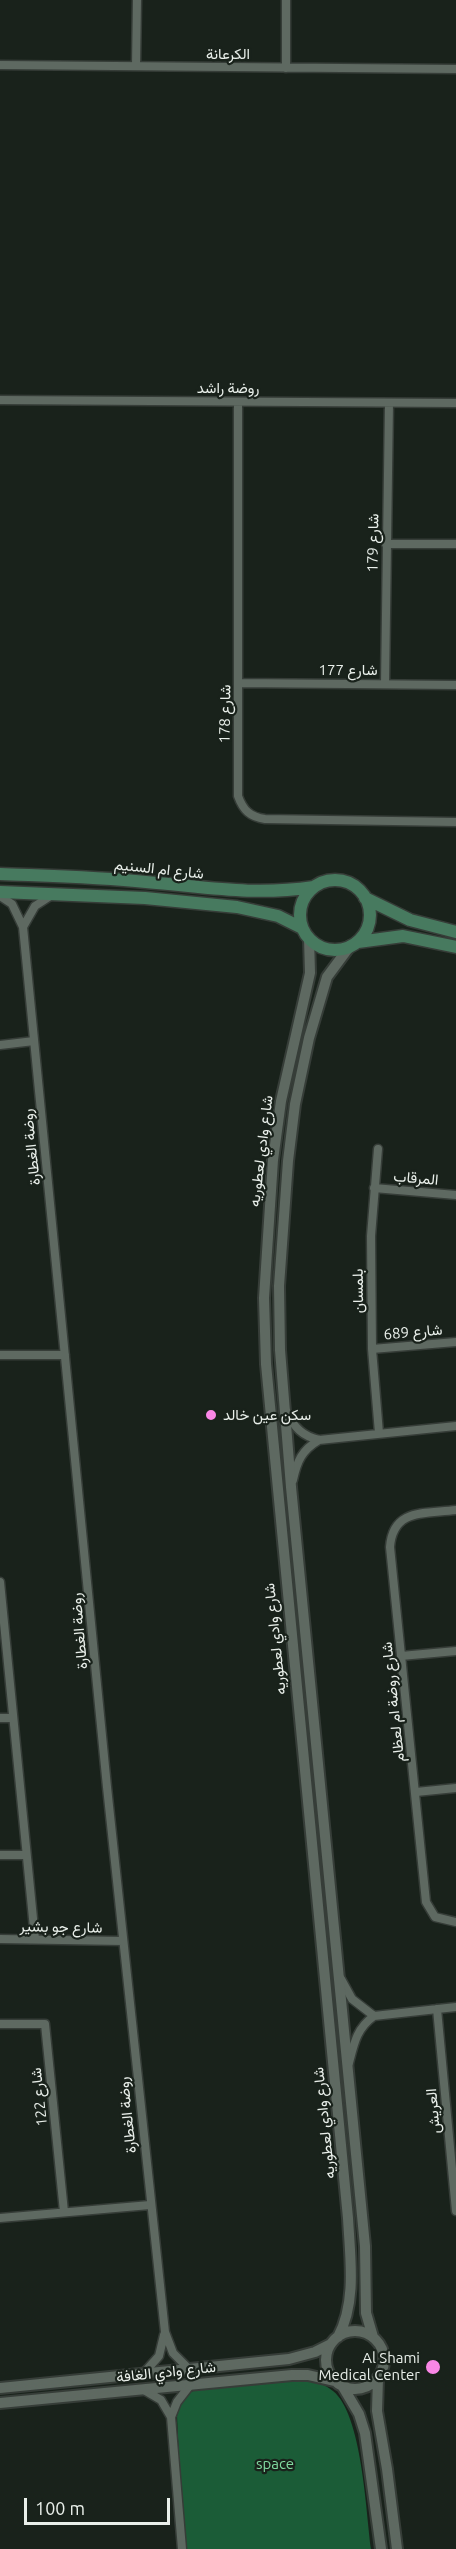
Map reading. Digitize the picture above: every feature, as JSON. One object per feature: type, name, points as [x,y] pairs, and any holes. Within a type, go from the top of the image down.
[{"type":"main road","name":"شارع ام السنيم","points":[[0,874],[79,876],[238,892],[277,892],[314,886]]},
{"type":"main road","points":[[456,932],[410,920],[365,898],[348,882],[325,881],[314,886],[301,905],[305,933],[328,950],[403,936],[456,946]]},
{"type":"main road","name":"شارع ام السنيم","points":[[0,894],[56,893],[145,897],[237,907],[278,916],[305,933]]},
{"type":"main road","points":[[354,944],[369,919],[365,898]]},
{"type":"street","points":[[136,66],[137,0]]},
{"type":"street","points":[[286,0],[286,68]]},
{"type":"street","name":"الكرعانة","points":[[0,65],[456,69]]},
{"type":"street","name":"روضة راشد","points":[[0,400],[456,403]]},
{"type":"street","name":"شارع 178","points":[[238,402],[238,796],[241,806],[255,818],[456,822]]},
{"type":"street","name":"شارع 179","points":[[385,684],[389,403]]},
{"type":"street","points":[[386,544],[456,544]]},
{"type":"street","name":"شارع 177","points":[[239,683],[456,685]]},
{"type":"street","points":[[23,927],[35,906],[56,893]]},
{"type":"street","name":"روضة الغطارة","points":[[0,894],[12,904],[23,927],[123,1941],[165,2332],[172,2353],[189,2369]]},
{"type":"street","name":"شارع وادي لعطوريه","points":[[305,933],[310,973],[281,1101],[268,1210],[264,1298],[266,1364],[282,1555],[348,2218],[349,2300],[345,2324],[334,2340]]},
{"type":"street","name":"شارع وادي لعطوريه","points":[[354,944],[327,977],[319,998],[295,1104],[283,1211],[279,1286],[284,1404],[291,1487],[349,2064],[365,2246],[366,2313],[373,2337]]},
{"type":"street","points":[[0,1045],[34,1041]]},
{"type":"street","name":"بلمسان","points":[[378,1149],[370,1236],[372,1349],[379,1433]]},
{"type":"street","name":"المرقاب","points":[[374,1188],[456,1195]]},
{"type":"street","name":"شارع 689","points":[[372,1349],[456,1342]]},
{"type":"street","points":[[0,1355],[66,1355]]},
{"type":"street","points":[[284,1404],[296,1428],[309,1437],[319,1440],[456,1426]]},
{"type":"street","points":[[291,1487],[299,1458],[309,1446],[319,1440]]},
{"type":"street","name":"شارع روضة ام لعظام","points":[[456,1510],[410,1516],[394,1525],[391,1535],[426,1902],[435,1917],[456,1922]]},
{"type":"street","points":[[0,1582],[34,1940]]},
{"type":"street","points":[[401,1656],[456,1651]]},
{"type":"street","points":[[0,1718],[13,1718]]},
{"type":"street","points":[[416,1792],[456,1788]]},
{"type":"street","points":[[0,1855],[26,1855]]},
{"type":"street","name":"شارع جو بشير","points":[[0,1939],[123,1941]]},
{"type":"street","points":[[340,1977],[352,1999],[374,2016]]},
{"type":"street","points":[[349,2064],[356,2036],[366,2022],[374,2016],[456,2007]]},
{"type":"street","name":"العريش","points":[[437,2009],[456,2211]]},
{"type":"street","name":"شارع 122","points":[[0,2024],[45,2024],[64,2212]]},
{"type":"street","points":[[446,2097],[456,2096]]},
{"type":"street","points":[[0,2218],[150,2205]]},
{"type":"street","points":[[381,2549],[365,2433],[360,2414],[326,2363],[334,2340],[355,2331],[373,2337],[381,2347],[384,2361],[378,2378],[376,2411],[387,2469],[397,2549]]},
{"type":"street","name":"روضة الغطارة","points":[[142,2375],[159,2356],[165,2332]]},
{"type":"street","name":"شارع وادي الغافة","points":[[0,2388],[289,2360],[334,2340]]},
{"type":"street","name":"شارع وادي الغافة","points":[[0,2403],[292,2375],[308,2375],[338,2384]]},
{"type":"street","points":[[338,2384],[362,2389],[378,2378]]},
{"type":"street","points":[[171,2417],[177,2402],[191,2384]]},
{"type":"street","points":[[144,2390],[161,2400],[171,2417],[182,2549]]},
{"type":"green space","name":"space","points":[[308,2379],[333,2391],[343,2403],[350,2420],[361,2465],[371,2549],[183,2549],[177,2416],[183,2399],[191,2392],[214,2385]]},
{"type":"place","name":"سكن عين خالد","points":[[211,1415]]},
{"type":"place","name":"Al Shami Medical Center","points":[[433,2367]]}]
